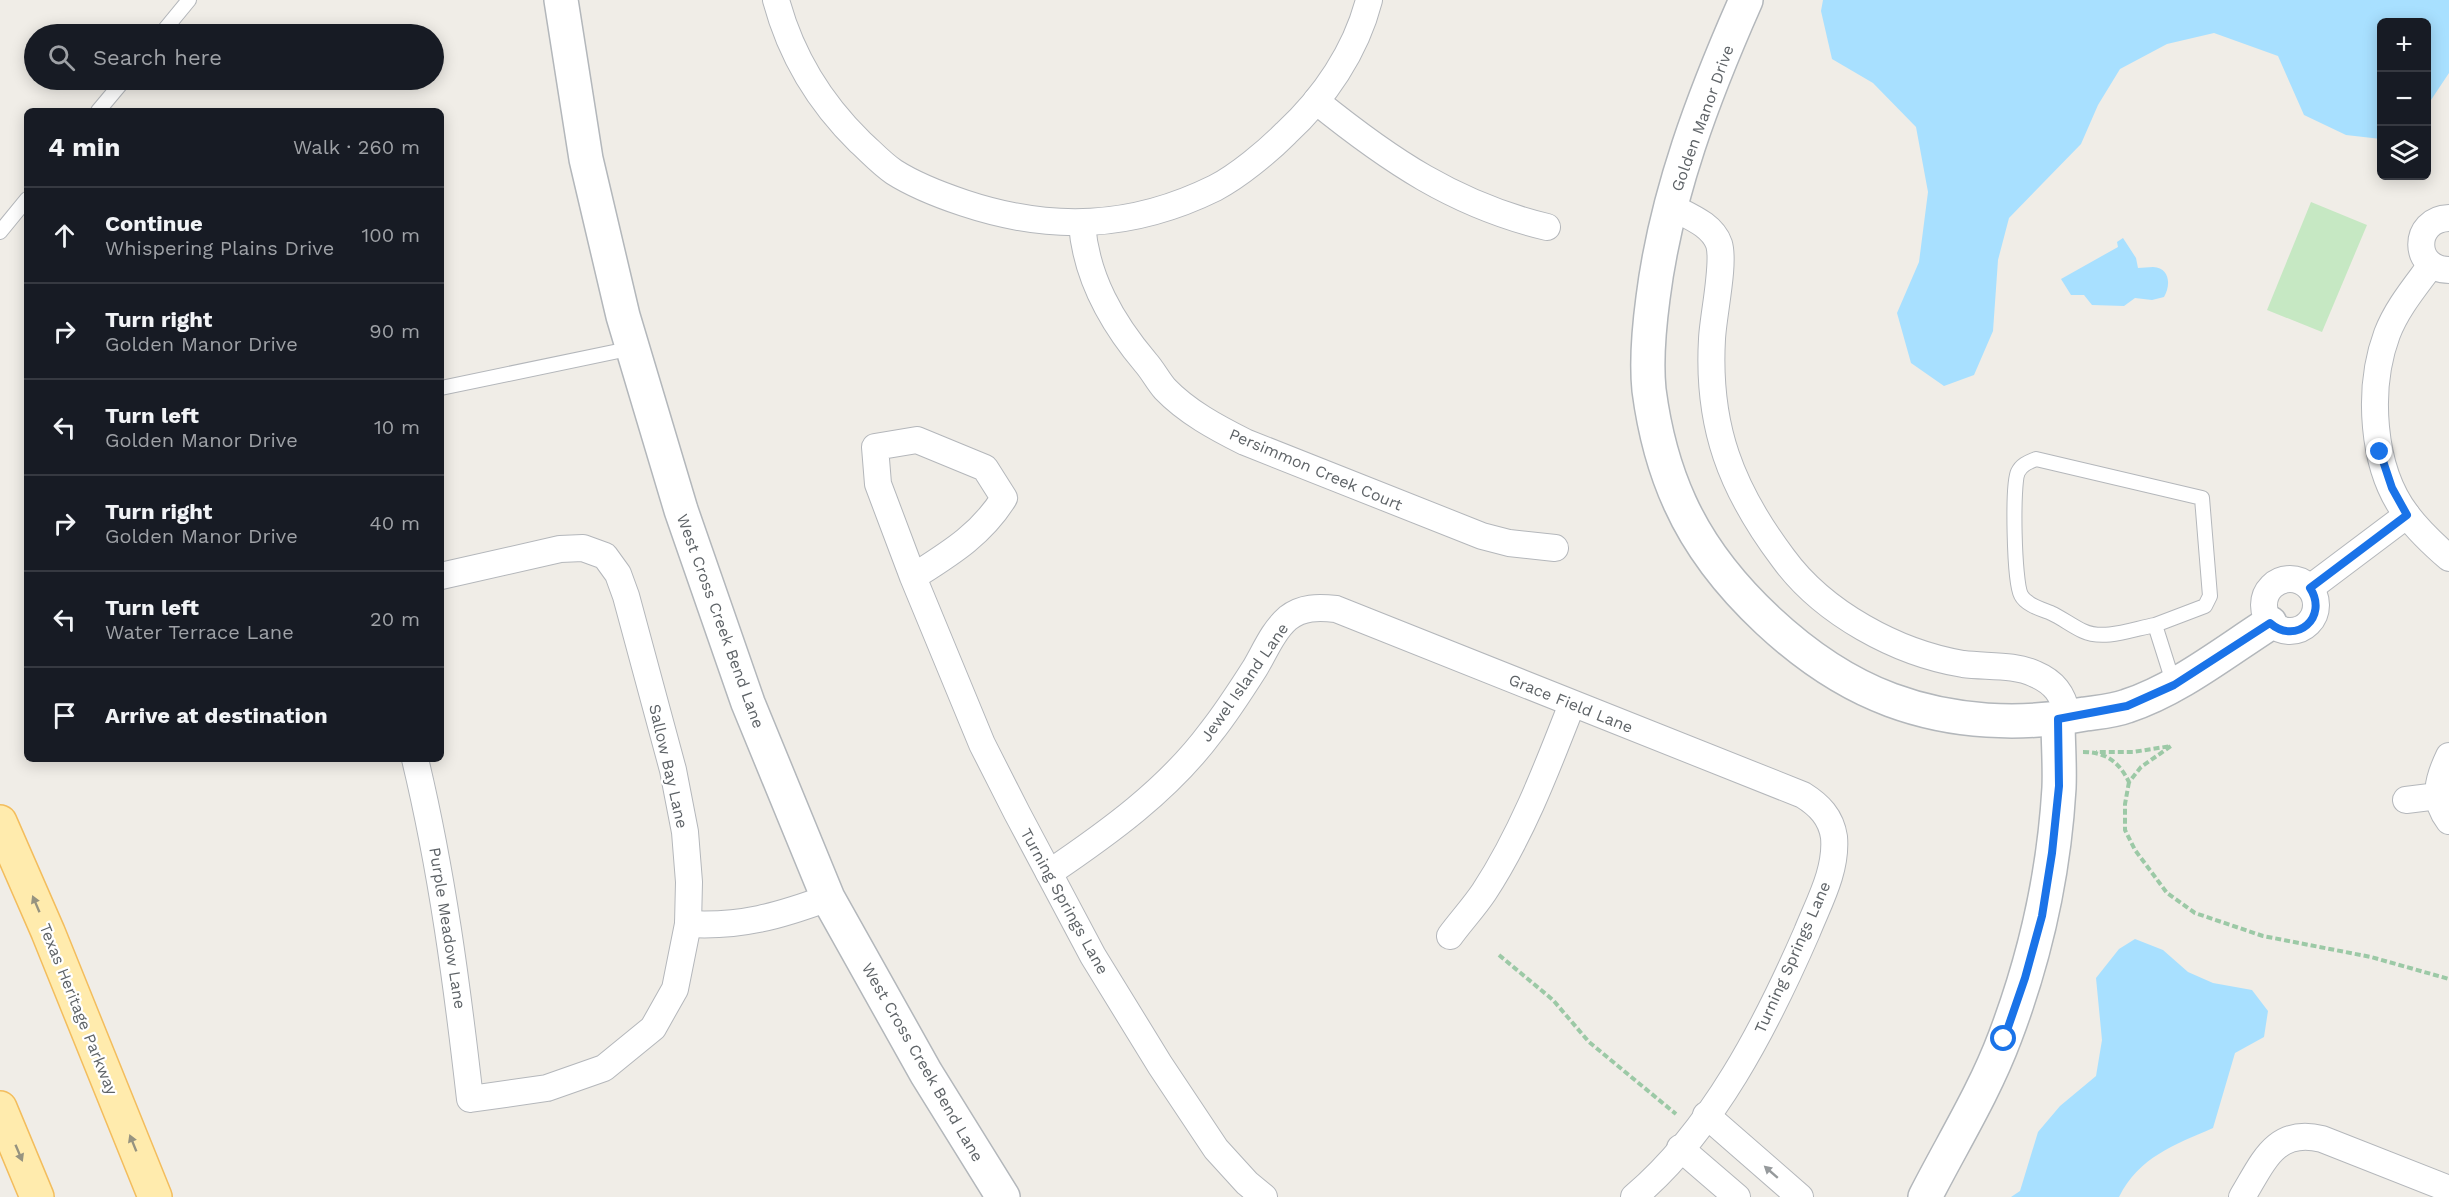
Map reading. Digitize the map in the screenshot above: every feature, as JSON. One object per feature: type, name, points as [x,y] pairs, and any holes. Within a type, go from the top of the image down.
[{"type":"main road","name":"Texas Heritage Parkway","points":[[0,822],[48,932],[155,1197]]},
{"type":"main road","points":[[0,1108],[37,1197]]},
{"type":"street","name":"West Cross Creek Bend Lane","points":[[561,0],[586,159],[623,316],[681,510],[748,703],[828,897],[926,1073],[1003,1197]]},
{"type":"street","points":[[776,0],[790,43],[803,71],[830,110],[893,171],[926,189],[993,213],[1047,222],[1082,224],[1149,214],[1217,187],[1273,146],[1305,116],[1331,82],[1351,46],[1369,0]]},
{"type":"street","name":"Golden Manor Drive","points":[[1746,0],[1700,115],[1670,206],[1657,267],[1649,329],[1649,388],[1660,448],[1681,503],[1706,547],[1747,600],[1787,638],[1832,671],[1891,700],[1945,715],[2005,722],[2058,719],[2127,706],[2174,685],[2270,623]]},
{"type":"street","points":[[1316,101],[1376,148],[1442,189],[1514,219],[1547,227]]},
{"type":"street","points":[[1670,206],[1713,231],[1719,245],[1721,259],[1712,339],[1712,392],[1721,443],[1736,484],[1758,525],[1792,571],[1826,601],[1865,628],[1914,650],[1962,664],[2032,672],[2052,682],[2064,699],[2067,714],[2058,719],[2059,786],[2052,853],[2042,916],[2025,978],[2004,1039],[1969,1114],[1925,1197]]},
{"type":"street","points":[[2449,218],[2434,222],[2423,236],[2422,249],[2440,267],[2394,320],[2382,350],[2375,388],[2375,414],[2380,452],[2392,488],[2407,515],[2449,558]]},
{"type":"street","name":"Persimmon Creek Court","points":[[1082,224],[1084,247],[1095,281],[1128,343],[1166,389],[1215,427],[1245,442],[1482,536],[1509,543],[1555,548]]},
{"type":"street","name":"Turning Springs Lane","points":[[913,577],[952,552],[991,520],[1004,498],[985,468],[917,440],[875,447],[878,484],[913,577],[982,744],[1093,956],[1160,1065],[1216,1149],[1247,1183],[1264,1197]]},
{"type":"street","points":[[2310,588],[2407,515]]},
{"type":"street","name":"Sallow Bay Lane","points":[[444,575],[560,549],[583,548],[605,556],[618,574],[626,596],[673,770],[685,832],[688,882],[688,924],[675,989],[653,1028],[604,1068],[547,1088],[470,1100]]},
{"type":"street","points":[[2289,579],[2299,580],[2310,588],[2316,610],[2307,624],[2298,630],[2287,632],[2270,623],[2264,612],[2264,602],[2272,586],[2289,579]]},
{"type":"street","name":"Grace Field Lane","points":[[1303,609],[1321,607],[1336,609],[1803,795],[1818,804],[1829,819]]},
{"type":"street","name":"Jewel Island Lane","points":[[1049,873],[1111,830],[1169,779],[1210,734],[1278,629],[1303,609]]},
{"type":"street","points":[[1450,936],[1484,892],[1518,833],[1572,704]]},
{"type":"street","points":[[2449,756],[2439,779],[2438,796],[2440,807],[2449,821]]},
{"type":"street","name":"Purple Meadow Lane","points":[[417,762],[432,830],[455,965],[470,1100]]},
{"type":"street","points":[[2406,800],[2438,796]]},
{"type":"street","name":"Turning Springs Lane","points":[[1634,1197],[1648,1185],[1706,1115],[1735,1074],[1772,1010],[1828,883],[1834,853],[1834,835],[1829,819]]},
{"type":"street","points":[[688,924],[722,926],[785,914],[828,897]]},
{"type":"street","points":[[1706,1115],[1800,1197]]},
{"type":"street","points":[[2242,1197],[2268,1155],[2278,1144],[2290,1137],[2305,1135],[2322,1138],[2449,1189]]},
{"type":"street","points":[[1680,1148],[1737,1197]]},
{"type":"street","points":[[1901,1197],[1941,1166]]},
{"type":"lane","points":[[169,24],[189,0]]},
{"type":"lane","points":[[101,108],[116,90]]},
{"type":"lane","points":[[0,232],[24,203]]},
{"type":"lane","points":[[444,387],[633,348]]},
{"type":"lane","points":[[2036,459],[2202,498],[2210,596],[2205,606],[2155,625],[2106,635],[2086,632],[2057,615],[2027,603],[2020,594],[2015,530],[2017,473],[2025,464],[2036,459]]},
{"type":"lane","points":[[2155,625],[2174,685]]},
{"type":"path","points":[[2058,752],[2133,752],[2171,746],[2141,767],[2129,782],[2125,804],[2125,830],[2134,850],[2167,893],[2195,913],[2263,936],[2371,957],[2449,980]]},
{"type":"path","points":[[2096,752],[2122,767],[2129,782]]},
{"type":"path","points":[[1499,955],[1553,1000],[1589,1042],[1676,1114]]},
{"type":"green space","points":[[2311,202],[2367,225],[2322,332],[2267,310]]},
{"type":"water","points":[[1823,0],[2449,0],[2449,73],[2431,100],[2431,18],[2377,18],[2377,139],[2346,135],[2304,115],[2278,56],[2214,33],[2167,44],[2120,69],[2098,105],[2081,144],[2009,218],[1998,260],[1993,331],[1974,375],[1944,386],[1911,363],[1897,313],[1919,262],[1928,192],[1916,127],[1873,83],[1832,59],[1821,11]]},
{"type":"water","points":[[2123,238],[2136,258],[2138,268],[2159,268],[2166,274],[2168,287],[2164,297],[2152,300],[2135,298],[2124,306],[2092,305],[2084,295],[2071,295],[2061,279],[2118,247],[2117,242]]},
{"type":"water","points":[[2135,939],[2163,950],[2188,972],[2213,983],[2252,990],[2268,1011],[2264,1037],[2235,1053],[2213,1128],[2171,1147],[2147,1162],[2127,1183],[2119,1197],[2011,1197],[2020,1191],[2038,1132],[2060,1106],[2096,1076],[2102,1040],[2096,978],[2119,949]]},
{"type":"route","points":[[2004,1039],[2025,978],[2042,916],[2059,786],[2058,719],[2127,706],[2174,685],[2270,623],[2287,632],[2303,628],[2311,621],[2316,610],[2314,594],[2310,588],[2407,515],[2392,488],[2380,452]]}]
